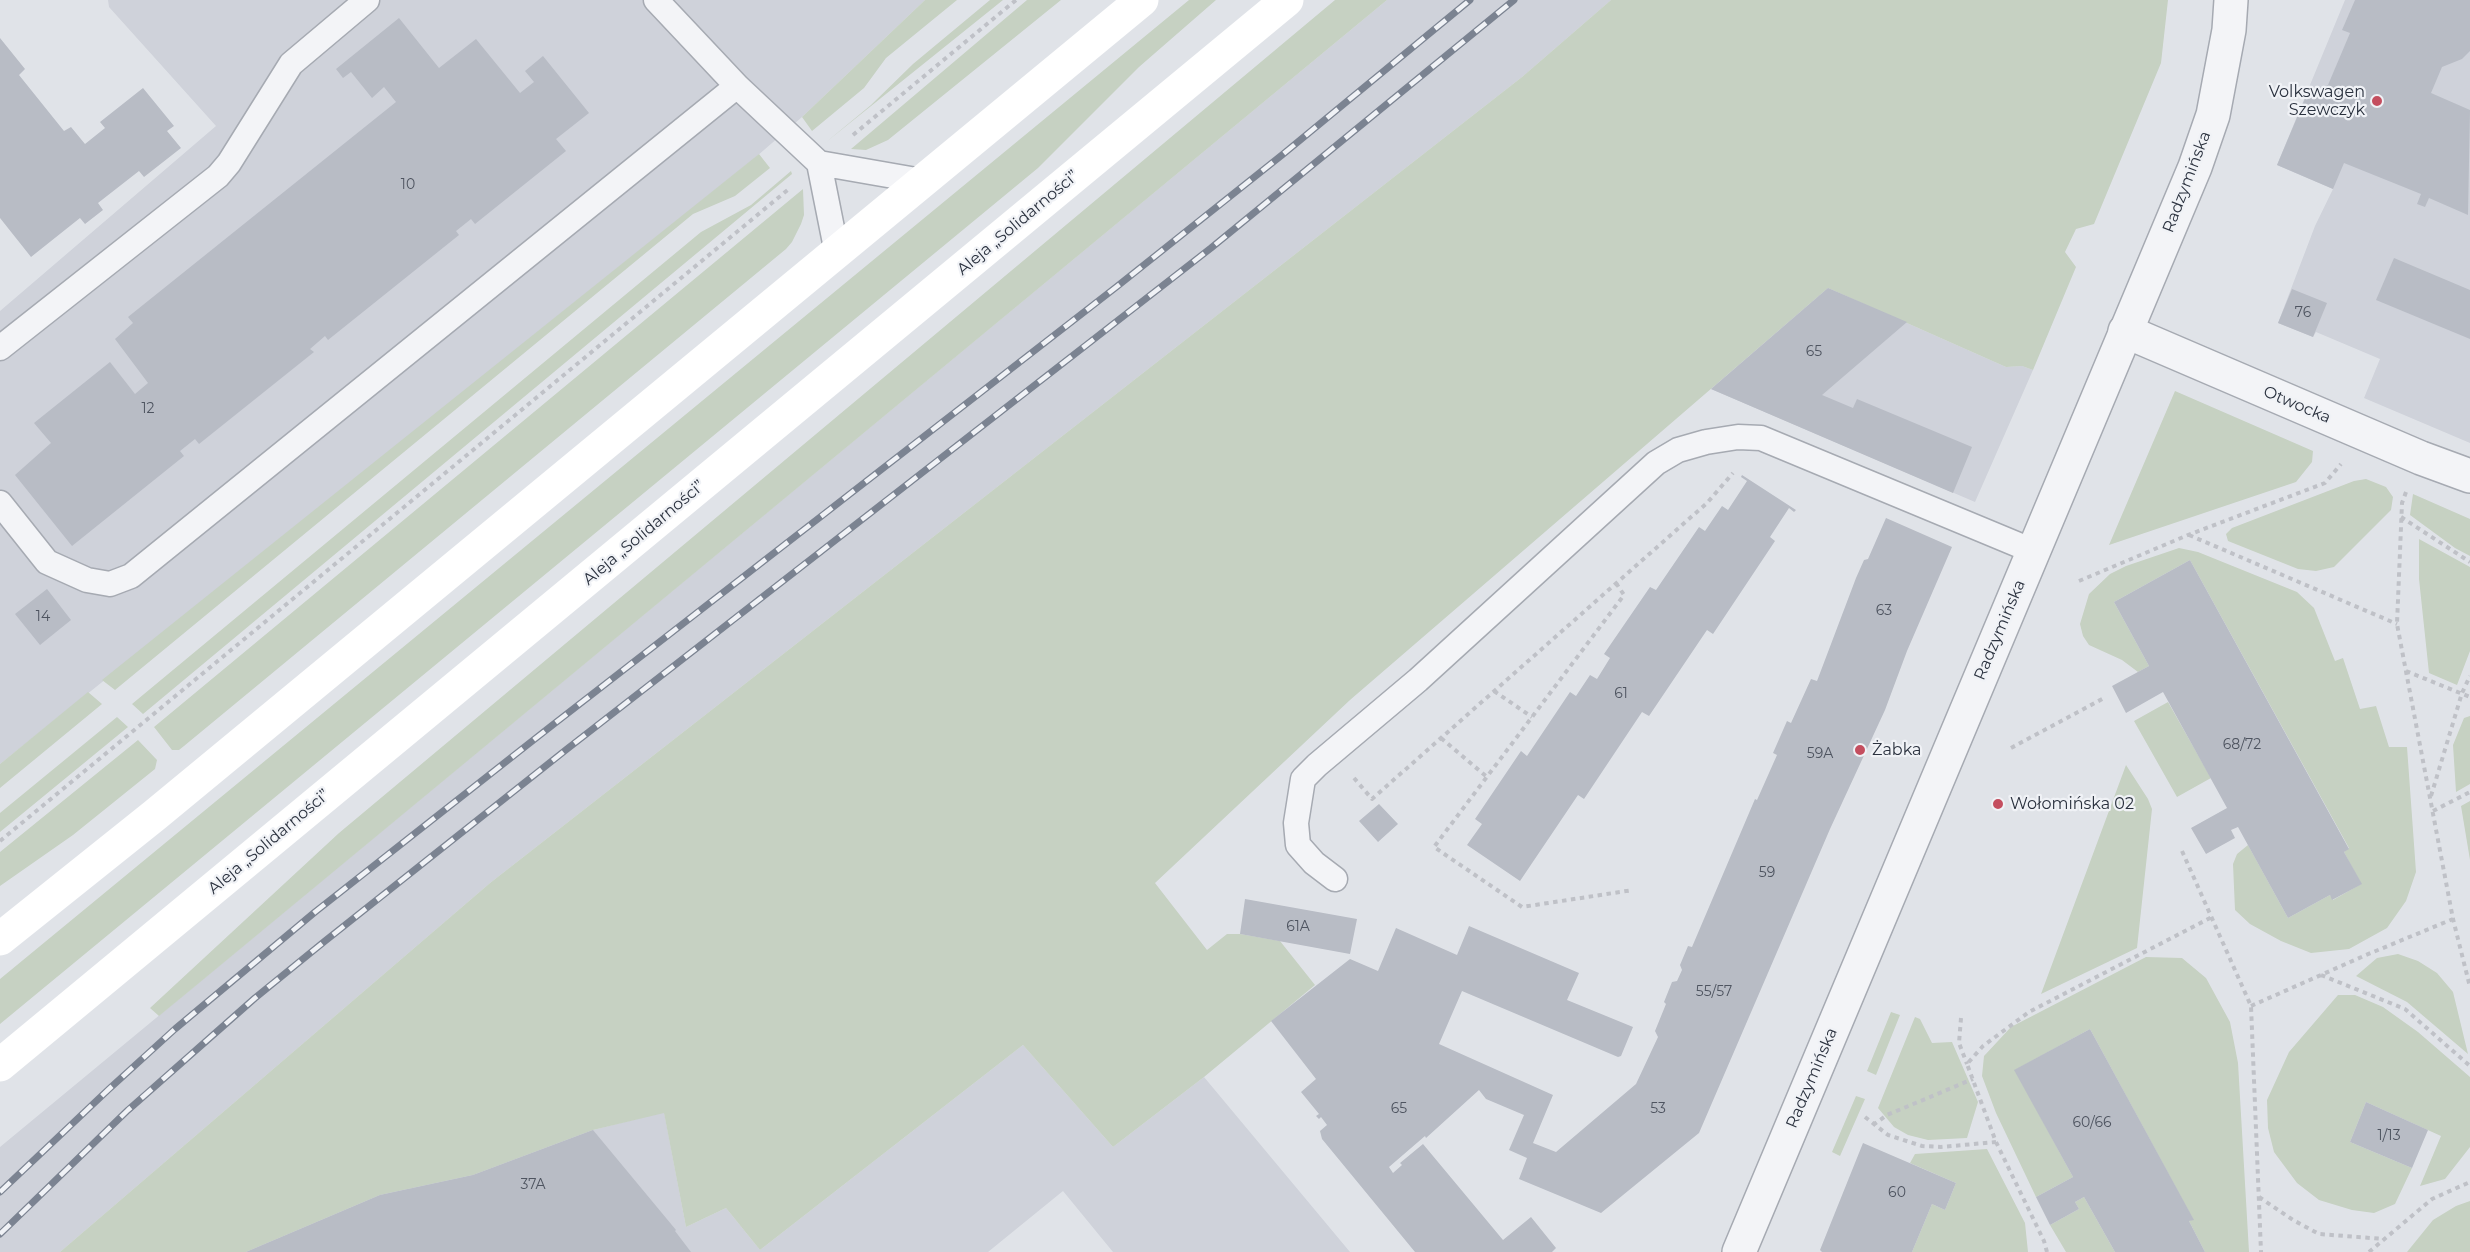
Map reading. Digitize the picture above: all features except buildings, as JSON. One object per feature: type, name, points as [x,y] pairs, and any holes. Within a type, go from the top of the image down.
[{"type":"main road","points":[[0,939],[155,815],[1142,0]]},
{"type":"main road","name":"Aleja „Solidarności”","points":[[0,1065],[1287,0]]},
{"type":"street","name":"Radzymińska","points":[[1739,1252],[2195,167],[2213,115],[2229,30],[2231,0]]},
{"type":"street","name":"Otwocka","points":[[2125,331],[2421,458],[2470,476]]},
{"type":"lane","points":[[0,348],[218,176],[229,163],[291,64],[367,0]]},
{"type":"lane","points":[[656,0],[738,86],[819,163],[922,181]]},
{"type":"lane","points":[[0,503],[47,562],[87,580],[110,584],[131,576],[738,86]]},
{"type":"lane","points":[[819,163],[837,253]]},
{"type":"lane","points":[[1335,879],[1298,845],[1296,824],[1303,779],[1418,680],[1656,463],[1678,450],[1706,442],[1738,437],[1761,438],[2033,551]]},
{"type":"path","points":[[0,841],[1016,0]]},
{"type":"path","points":[[2079,581],[2188,535],[2325,483],[2336,472],[2361,432]]},
{"type":"path","points":[[2421,458],[2402,503],[2397,624],[2453,919],[2470,987]]},
{"type":"path","points":[[1331,753],[1372,799],[1707,503],[1737,469]]},
{"type":"path","points":[[2401,517],[2470,562]]},
{"type":"path","points":[[2188,535],[2397,624]]},
{"type":"path","points":[[1616,583],[1624,595],[1434,846],[1522,907],[1633,890]]},
{"type":"path","points":[[2406,671],[2470,697]]},
{"type":"path","points":[[2431,797],[2462,693],[2470,676]]},
{"type":"path","points":[[1494,691],[1532,717]]},
{"type":"path","points":[[2011,748],[2104,698]]},
{"type":"path","points":[[1441,738],[1486,777]]},
{"type":"path","points":[[2433,811],[2470,792]]},
{"type":"path","points":[[2182,851],[2251,1006],[2261,1252]]},
{"type":"path","points":[[1967,1065],[1983,1046],[2029,1012],[2212,917]]},
{"type":"path","points":[[2251,1006],[2453,919]]},
{"type":"path","points":[[2320,975],[2405,1010],[2470,1066]]},
{"type":"path","points":[[1961,1018],[1959,1043],[1967,1065],[1996,1142],[2044,1241],[2047,1252]]},
{"type":"path","points":[[1873,1125],[1887,1115],[1973,1079]]},
{"type":"path","points":[[1865,1117],[1888,1135],[1922,1146],[1941,1147],[1996,1142]]},
{"type":"path","points":[[2369,1252],[2432,1199],[2470,1182]]},
{"type":"path","points":[[2259,1197],[2319,1234],[2384,1239]]},
{"type":"shaded area","points":[[108,0],[925,0],[802,117],[749,163],[0,764],[0,311],[216,126],[109,7]]},
{"type":"shaded area","points":[[1387,0],[1611,0],[1522,77],[490,883],[60,1252],[0,1252],[0,1147]]},
{"type":"shaded area","points":[[2345,0],[2470,0],[2470,443],[2364,398],[2380,359],[2316,332],[2313,337],[2278,323],[2315,226],[2333,189],[2277,165]]},
{"type":"shaded area","points":[[1828,288],[2006,367],[2022,366],[2033,370],[1975,502],[1711,389]]},
{"type":"shaded area","points":[[1023,1045],[1113,1147],[1204,1077],[1350,1252],[1113,1252],[1063,1191],[988,1252],[246,1252],[380,1195],[473,1175],[593,1130],[664,1112],[686,1227],[726,1208],[760,1250]]},
{"type":"green space","points":[[925,0],[957,0],[886,58],[864,88],[812,131],[802,117]]},
{"type":"green space","points":[[990,0],[1003,0],[825,143],[871,105],[913,64]]},
{"type":"green space","points":[[1027,0],[1061,0],[888,140],[866,150],[851,149]]},
{"type":"green space","points":[[1189,0],[1216,0],[1139,67],[1038,168],[0,1024],[0,979]]},
{"type":"green space","points":[[1335,0],[1387,0],[159,1016],[150,1008],[339,833]]},
{"type":"green space","points":[[1611,0],[2168,0],[2161,63],[2094,224],[2076,229],[2065,252],[2076,267],[2033,370],[2022,366],[2006,367],[1828,288],[1350,700],[1155,883],[1207,950],[1227,934],[1280,941],[1315,985],[1204,1077],[1113,1147],[1023,1045],[760,1250],[726,1208],[686,1227],[664,1113],[593,1130],[473,1175],[380,1195],[246,1252],[60,1252],[490,883],[1522,77]]},
{"type":"green space","points":[[759,154],[770,168],[735,196],[693,214],[115,690],[102,680]]},
{"type":"green space","points":[[791,171],[792,174],[143,714],[132,704],[701,232],[751,205]]},
{"type":"green space","points":[[803,189],[804,215],[792,242],[786,249],[184,746],[179,750],[172,750],[154,727]]},
{"type":"green space","points":[[2175,391],[2313,451],[2312,462],[2296,482],[2109,545]]},
{"type":"green space","points":[[2366,479],[2386,487],[2393,497],[2391,510],[2334,567],[2316,571],[2298,569],[2228,541],[2226,534],[2232,528],[2354,481]]},
{"type":"green space","points":[[2413,494],[2470,519],[2470,556],[2455,548],[2410,515]]},
{"type":"green space","points":[[2419,539],[2470,567],[2470,651],[2457,685],[2429,673],[2419,579]]},
{"type":"green space","points":[[2179,548],[2198,552],[2297,592],[2314,608],[2335,661],[2343,658],[2360,709],[2376,706],[2389,747],[2407,747],[2416,872],[2406,901],[2387,928],[2349,949],[2311,953],[2281,941],[2250,924],[2235,910],[2233,864],[2237,854],[2248,845],[2288,918],[2330,895],[2333,900],[2361,884],[2344,852],[2349,848],[2190,560],[2114,602],[2149,666],[2138,672],[2122,660],[2089,645],[2083,636],[2080,624],[2089,594],[2110,574],[2126,566]]},
{"type":"green space","points":[[88,692],[102,704],[0,788],[0,764]]},
{"type":"green space","points":[[2168,702],[2211,778],[2177,797],[2134,721]]},
{"type":"green space","points":[[2470,716],[2470,784],[2456,792],[2453,745],[2464,718]]},
{"type":"green space","points":[[117,717],[128,727],[0,832],[0,813]]},
{"type":"green space","points":[[138,740],[157,760],[155,769],[73,835],[0,886],[0,852]]},
{"type":"green space","points":[[2126,765],[2152,809],[2137,948],[2041,994]]},
{"type":"green space","points":[[2470,801],[2470,860],[2461,806]]},
{"type":"green space","points":[[2398,954],[2418,961],[2437,973],[2453,992],[2468,1054],[2407,1002],[2356,976],[2377,958]]},
{"type":"green space","points":[[2146,957],[2182,958],[2206,978],[2230,1022],[2238,1063],[2249,1252],[2205,1252],[2189,1221],[2193,1219],[2090,1029],[2015,1070],[2073,1177],[2036,1197],[1996,1113],[1982,1076],[1984,1056],[2011,1027]]},
{"type":"green space","points":[[2338,995],[2355,995],[2383,1007],[2418,1032],[2470,1077],[2470,1147],[2445,1179],[2420,1186],[2441,1136],[2366,1102],[2350,1142],[2412,1168],[2395,1204],[2374,1213],[2352,1210],[2319,1200],[2297,1183],[2274,1152],[2268,1128],[2267,1100],[2289,1052]]},
{"type":"green space","points":[[1891,1012],[1900,1015],[1876,1075],[1867,1071]]},
{"type":"green space","points":[[1915,1017],[1920,1019],[1932,1043],[1952,1042],[1978,1102],[1967,1138],[1928,1140],[1908,1135],[1894,1127],[1878,1108]]},
{"type":"green space","points":[[1856,1096],[1865,1099],[1840,1156],[1832,1152]]},
{"type":"green space","points":[[1987,1149],[2025,1223],[2028,1252],[1912,1252],[1932,1204],[1945,1210],[1956,1183],[1910,1163],[1915,1154]]},
{"type":"green space","points":[[2084,1197],[2115,1252],[2066,1252],[2050,1225],[2079,1209],[2075,1202]]},
{"type":"green space","points":[[2470,1201],[2470,1252],[2407,1252],[2433,1220],[2456,1206]]},
{"type":"railway","points":[[0,1192],[175,1029],[315,912],[1115,288],[1282,155],[1470,0]]},
{"type":"railway","points":[[0,1234],[128,1110],[255,998],[567,749],[1211,248],[1514,0]]},
{"type":"place","name":"Volkswagen Szewczyk","points":[[2377,101]]},
{"type":"place","name":"Żabka","points":[[1860,750]]},
{"type":"place","name":"Wołomińska 02","points":[[1998,804]]}]
